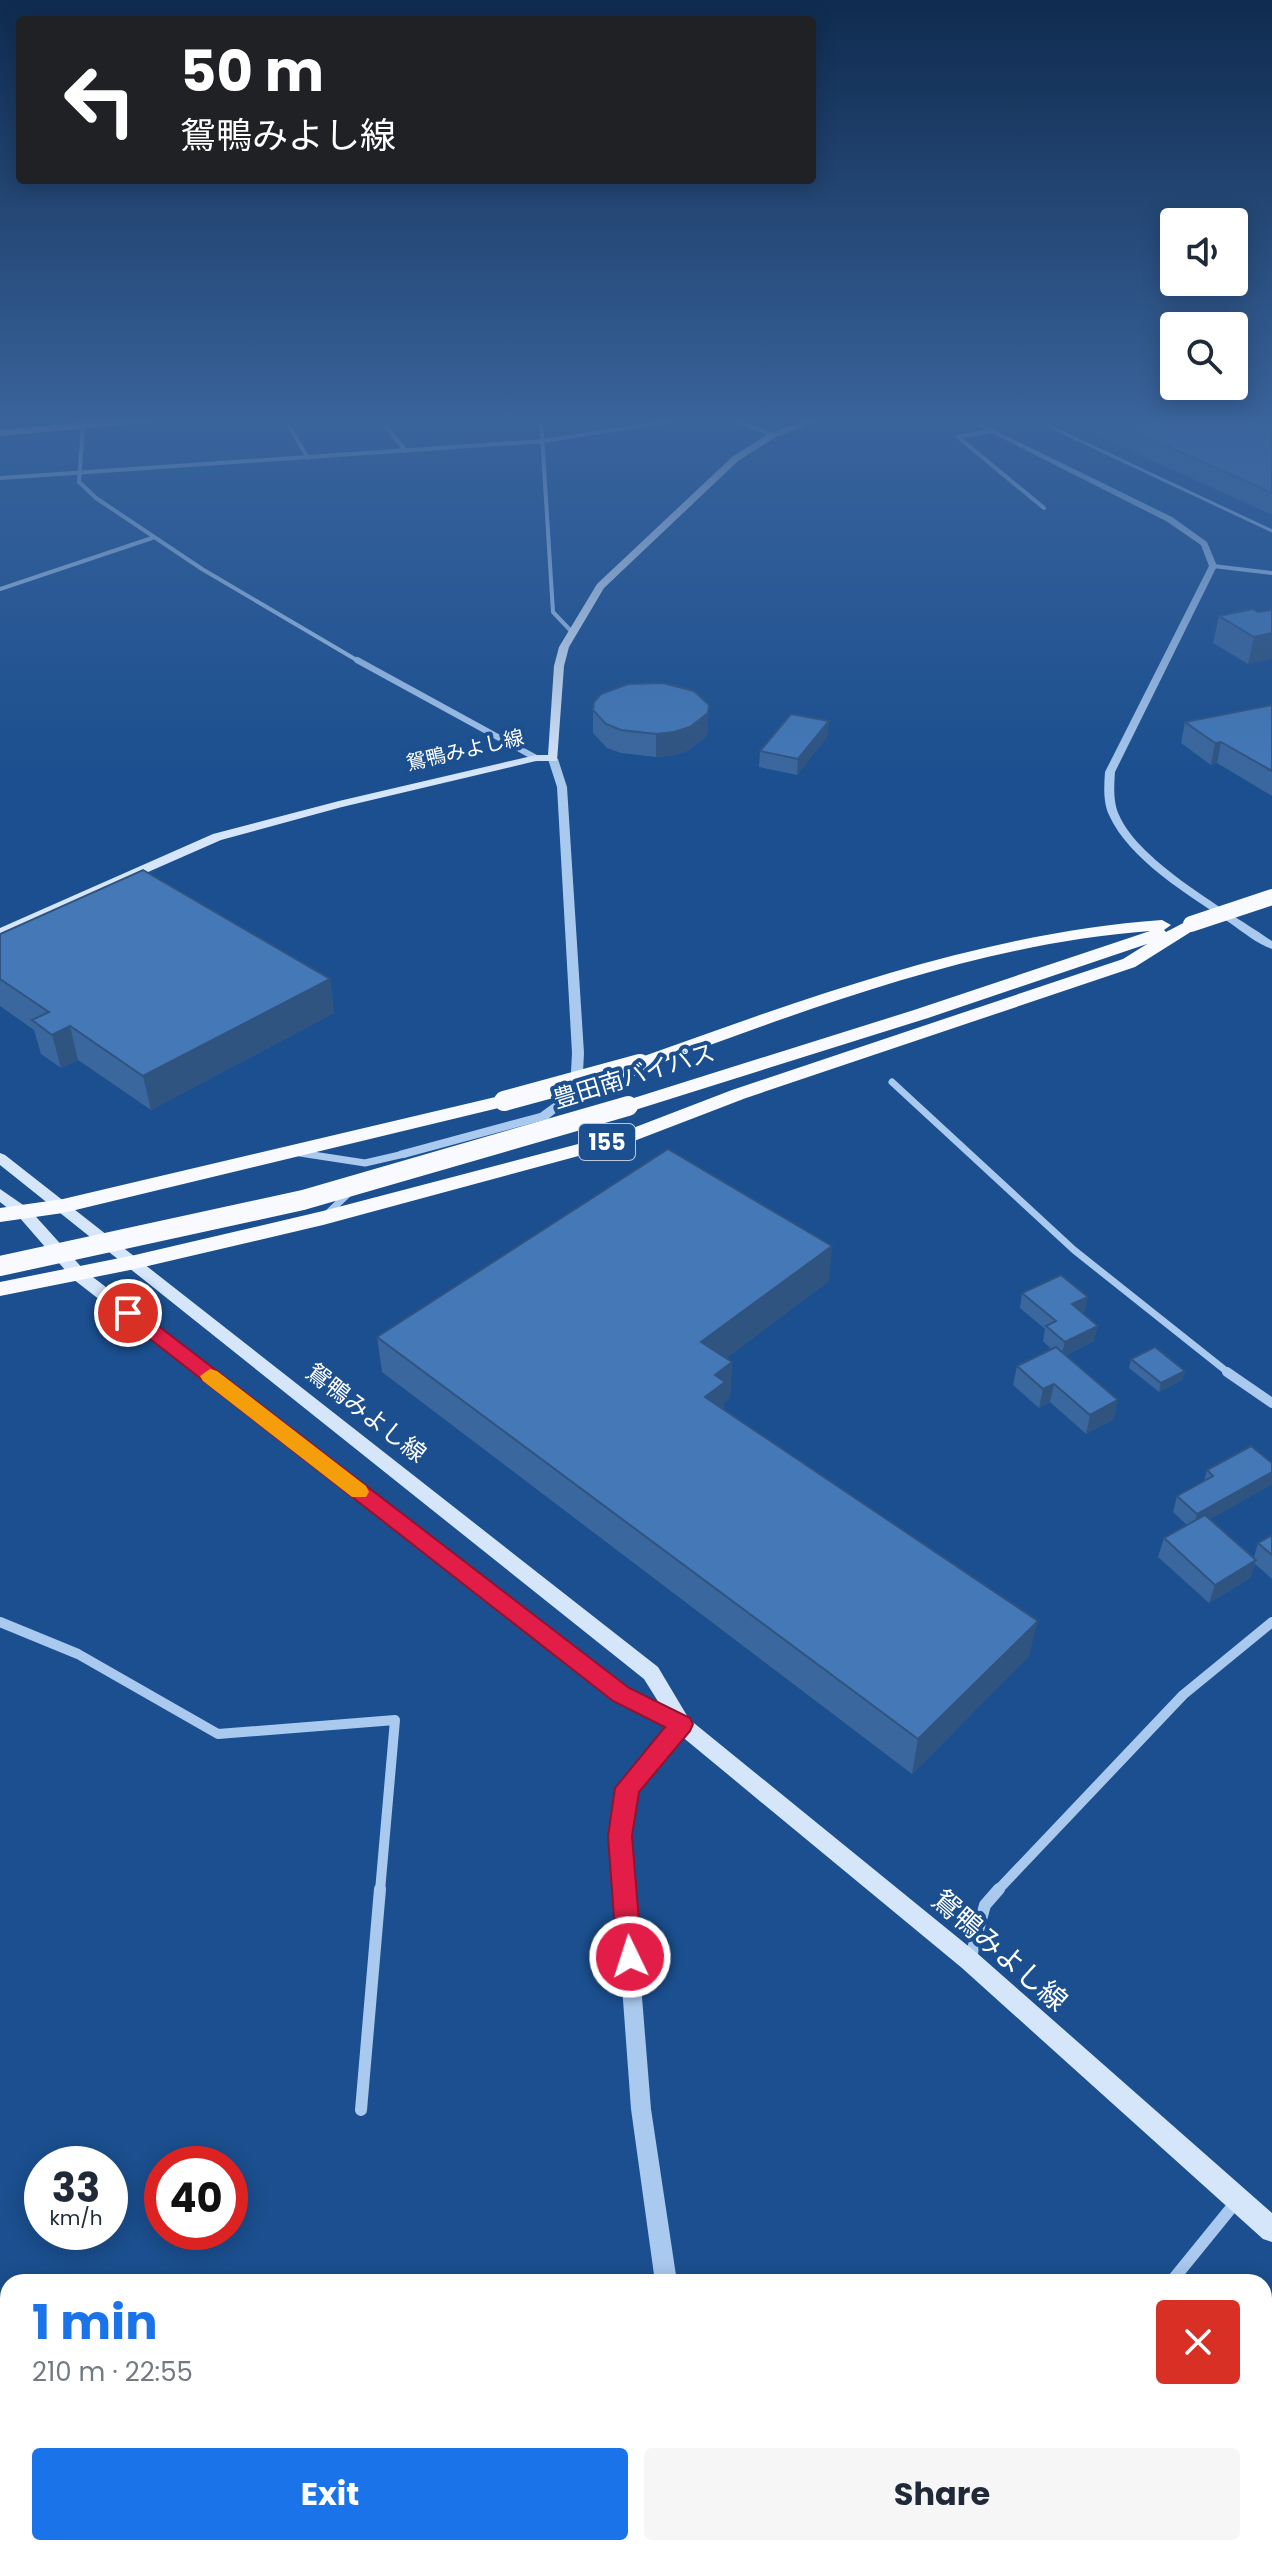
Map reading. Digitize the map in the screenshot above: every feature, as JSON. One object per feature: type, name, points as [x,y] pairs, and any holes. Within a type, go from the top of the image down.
[{"type":"highway","name":"豊田南バイパス","points":[[0,1266],[303,1200],[628,1106],[921,1014],[1272,897]]},
{"type":"highway","name":"155","points":[[0,1215],[63,1206],[504,1101],[640,1064],[787,1011],[942,964],[1093,930],[1191,924]]},
{"type":"highway","name":"155","points":[[0,1289],[79,1275],[323,1218],[627,1137],[739,1094],[1129,963],[1191,924]]},
{"type":"main road","name":"鴛鴨みよし線","points":[[0,933],[217,837],[339,804],[536,758],[553,759],[559,666],[571,631],[600,586],[648,538]]},
{"type":"main road","name":"鴛鴨みよし線","points":[[0,1158],[651,1673],[681,1724]]},
{"type":"main road","name":"鴛鴨みよし線","points":[[0,1194],[24,1213],[79,1275],[621,1694],[681,1724],[970,1961],[1272,2230]]},
{"type":"street","points":[[0,589],[151,538]]},
{"type":"street","points":[[152,538],[290,625],[536,758]]},
{"type":"street","points":[[549,538],[553,612],[571,631]]},
{"type":"street","points":[[1196,538],[1204,544],[1213,566],[1110,772],[1109,796],[1115,818],[1146,856],[1272,946]]},
{"type":"street","points":[[1213,566],[1272,573]]},
{"type":"street","points":[[288,1153],[325,1155],[365,1163],[544,1116],[576,1092],[578,1053],[562,787],[553,759]]},
{"type":"street","points":[[892,1082],[1074,1250],[1218,1366],[1272,1403]]},
{"type":"street","points":[[323,1218],[351,1192],[404,1154]]},
{"type":"street","points":[[0,1622],[78,1654],[218,1734],[395,1720],[361,2110]]},
{"type":"street","points":[[970,1961],[985,1905],[1021,1864],[1183,1695],[1272,1622]]},
{"type":"street","points":[[665,2274],[641,2109],[620,1836],[627,1788],[681,1724]]},
{"type":"street","points":[[1178,2274],[1238,2200]]},
{"type":"building","points":[[1253,609],[1258,612],[1272,610],[1272,633],[1254,637],[1219,616]]},
{"type":"building","points":[[663,683],[694,691],[709,705],[708,713],[690,727],[656,734],[621,730],[606,724],[593,710],[594,702],[601,694],[628,684]]},
{"type":"building","points":[[1272,705],[1272,771],[1221,742],[1215,743],[1185,722]]},
{"type":"building","points":[[791,714],[829,721],[798,759],[760,751]]},
{"type":"building","points":[[143,870],[330,979],[143,1076],[70,1026],[52,1035],[32,1020],[49,1012],[0,979],[0,934]]},
{"type":"building","points":[[668,1149],[832,1246],[701,1342],[732,1362],[715,1375],[725,1382],[705,1397],[1038,1621],[918,1739],[377,1337]]},
{"type":"building","points":[[1061,1275],[1088,1297],[1072,1304],[1098,1326],[1065,1342],[1046,1326],[1056,1321],[1022,1293]]},
{"type":"building","points":[[1056,1347],[1118,1400],[1090,1415],[1054,1384],[1043,1389],[1017,1366]]},
{"type":"building","points":[[1155,1347],[1185,1371],[1161,1383],[1131,1359]]},
{"type":"building","points":[[1251,1446],[1272,1463],[1272,1472],[1197,1514],[1177,1496],[1213,1476],[1207,1470]]},
{"type":"building","points":[[1205,1515],[1256,1560],[1215,1585],[1164,1538]]},
{"type":"building","points":[[1272,1535],[1272,1555],[1258,1543]]},
{"type":"slow traffic","points":[[210,1376],[359,1492]]},
{"type":"route","points":[[128,1313],[621,1694],[681,1724],[627,1788],[620,1836],[630,1957]]}]
